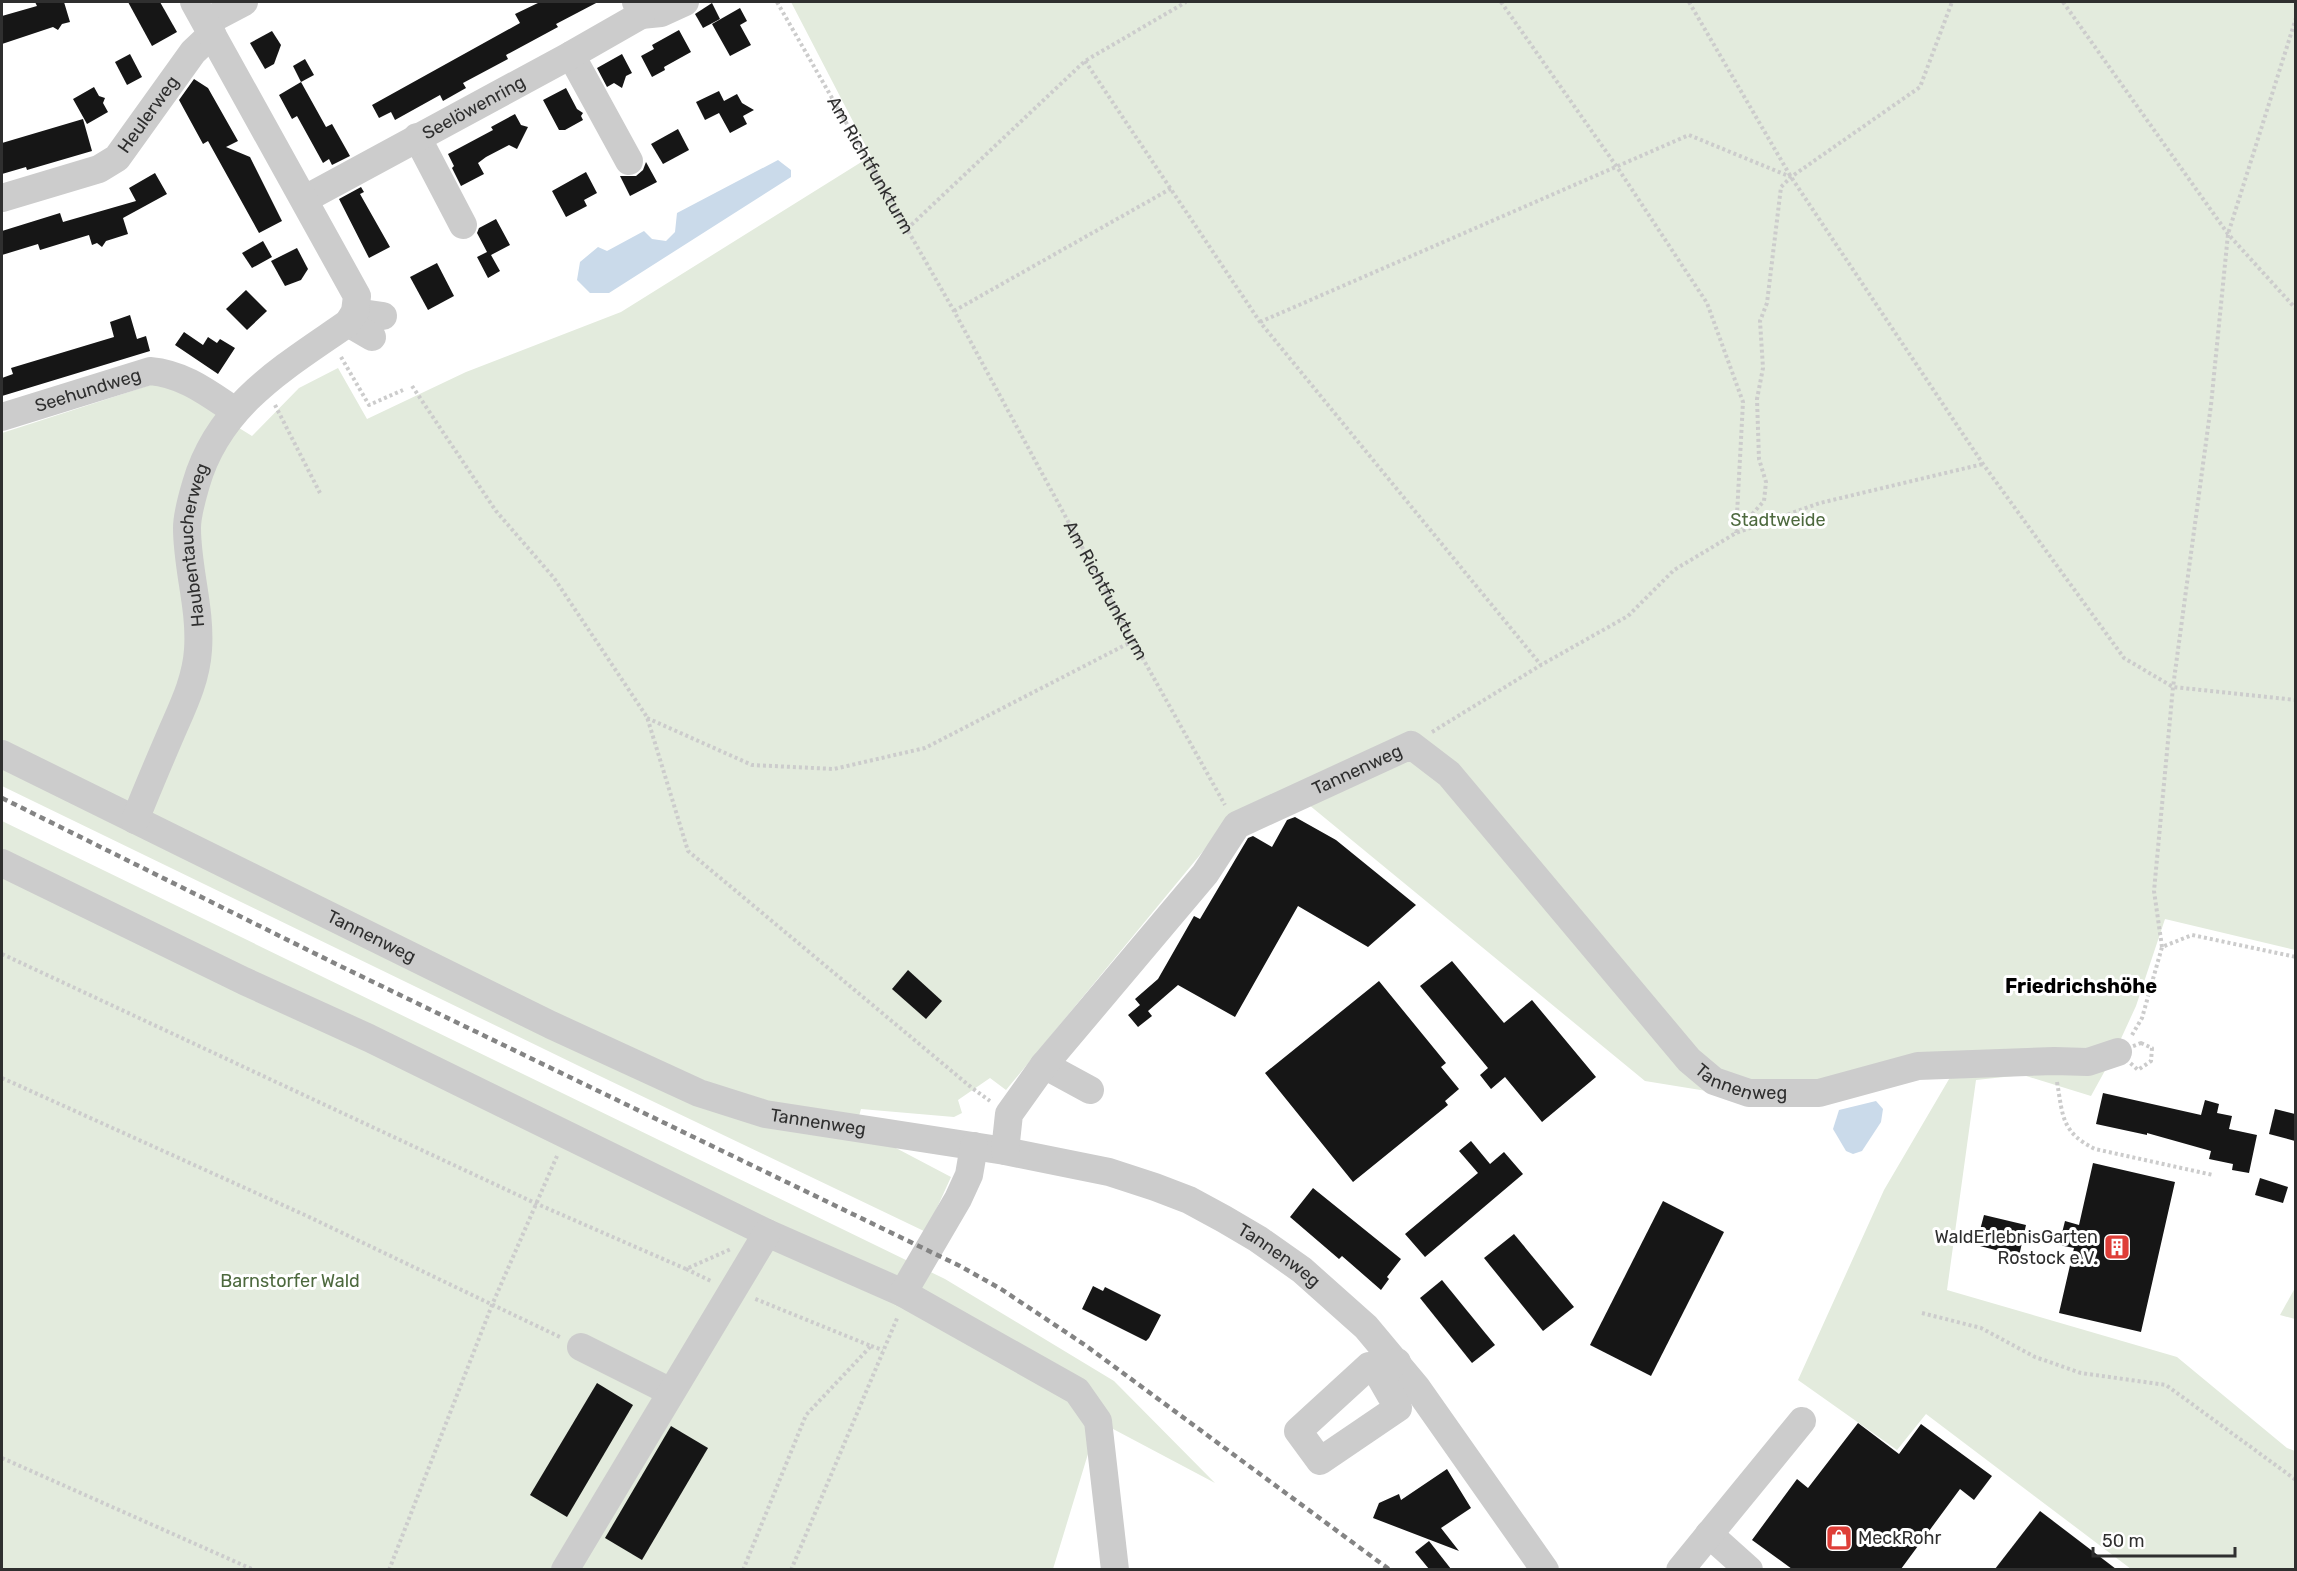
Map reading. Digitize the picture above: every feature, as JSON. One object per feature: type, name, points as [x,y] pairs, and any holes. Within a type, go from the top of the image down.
[{"type":"street","name":"Heulerweg","points":[[2,198],[99,169],[117,158],[194,52],[204,19],[244,2]]},
{"type":"street","name":"Seelöwenring","points":[[305,199],[571,55],[638,8],[661,14],[685,2]]},
{"type":"street","name":"Haubentaucherweg","points":[[135,820],[191,688],[198,652],[198,618],[187,528],[192,498],[201,467],[235,411],[263,383],[365,322],[357,296],[204,19]]},
{"type":"street","points":[[571,55],[629,161]]},
{"type":"street","points":[[417,138],[463,225]]},
{"type":"street","name":"Seehundweg","points":[[2,417],[150,371],[167,372],[188,380],[235,411]]},
{"type":"street","name":"Tannenweg","points":[[1237,825],[1411,745],[1449,774],[1689,1060],[1714,1081],[1749,1093],[1819,1093],[1918,1066],[2088,1062],[2118,1052]]},
{"type":"street","name":"Tannenweg","points":[[2,754],[551,1025],[699,1093],[765,1114],[1005,1151],[1118,1175],[1189,1200],[1258,1239],[1319,1284],[1366,1327],[1388,1369],[1545,1569]]},
{"type":"street","points":[[1005,1151],[1009,1114],[1044,1065],[1205,874],[1237,825]]},
{"type":"street","points":[[2,863],[244,981],[369,1038],[767,1233],[903,1293],[1077,1391],[1098,1421],[1115,1569]]},
{"type":"street","points":[[1044,1065],[1089,1090]]},
{"type":"street","points":[[903,1293],[958,1199],[969,1175],[974,1146]]},
{"type":"street","points":[[565,1569],[767,1233]]},
{"type":"street","points":[[581,1347],[671,1392]]},
{"type":"street","points":[[1680,1569],[1802,1421]]},
{"type":"street","points":[[1709,1534],[1749,1569]]},
{"type":"path","name":"Am Richtfunkturm","points":[[777,2],[954,311],[1133,641],[1237,825]]},
{"type":"path","points":[[907,229],[1085,61],[1186,2]]},
{"type":"path","points":[[1501,2],[1617,166],[1707,303],[1743,402],[1736,533]]},
{"type":"path","points":[[1689,2],[1791,177],[1983,464],[2124,658],[2174,687],[2295,700]]},
{"type":"path","points":[[1736,533],[1764,501],[1766,482],[1759,459],[1757,399],[1763,368],[1760,321],[1767,303],[1781,187],[1791,177],[1920,87],[1952,2]]},
{"type":"path","points":[[2063,2],[2228,234],[2295,309]]},
{"type":"path","points":[[2118,1052],[2135,1033],[2142,1018],[2162,948],[2154,891],[2174,687],[2211,405],[2228,234],[2295,18]]},
{"type":"path","points":[[1085,61],[1260,322],[1540,665]]},
{"type":"path","points":[[1260,322],[1689,135],[1791,177]]},
{"type":"path","points":[[954,311],[1172,188]]},
{"type":"path","points":[[341,357],[369,405],[403,390]]},
{"type":"path","points":[[412,386],[496,511],[554,578],[647,717],[688,851],[972,1088],[1009,1114]]},
{"type":"path","points":[[275,405],[320,493]]},
{"type":"path","points":[[1411,745],[1540,665],[1628,616],[1674,570],[1736,533],[1820,503],[1983,464]]},
{"type":"path","points":[[647,717],[752,765],[834,769],[925,748],[1133,641]]},
{"type":"path","points":[[2162,948],[2192,935],[2295,957]]},
{"type":"path","points":[[2,954],[535,1203],[733,1290],[884,1350]]},
{"type":"path","points":[[2054,1061],[2064,1122],[2079,1141],[2095,1149],[2213,1175]]},
{"type":"path","points":[[2,1078],[307,1216],[581,1347]]},
{"type":"path","points":[[389,1569],[492,1305],[535,1203],[567,1136]]},
{"type":"path","points":[[686,1269],[767,1233]]},
{"type":"path","points":[[791,1569],[896,1324],[903,1293]]},
{"type":"path","points":[[1922,1313],[1981,1328],[2035,1357],[2081,1373],[2166,1384],[2295,1480]]},
{"type":"path","points":[[743,1569],[806,1416],[871,1346]]},
{"type":"path","points":[[2,1458],[254,1569]]},
{"type":"green space","name":"Stadtweide","points":[[791,2],[2295,2],[2295,950],[2165,919],[2136,1006],[2091,1096],[2023,1075],[1976,1080],[1947,1290],[2177,1357],[2287,1448],[2295,1451],[2295,1569],[2131,1569],[1926,1414],[1897,1450],[1798,1380],[1884,1190],[1952,1074],[1719,1093],[1645,1081],[1303,800],[1209,844],[1006,1090],[990,1078],[958,1100],[962,1113],[954,1117],[861,1109],[856,1127],[951,1177],[926,1232],[2,786],[2,433],[163,381],[252,436],[299,388],[338,368],[367,419],[466,372],[621,312],[871,156]]},
{"type":"green space","name":"Barnstorfer Wald","points":[[2,821],[945,1279],[1114,1381],[1215,1483],[1098,1421],[1053,1569],[2,1569]]},
{"type":"green space","points":[[2295,1288],[2295,1319],[2280,1315]]},
{"type":"water","points":[[778,160],[791,170],[791,177],[609,293],[590,293],[577,280],[580,262],[598,247],[607,251],[644,231],[652,239],[666,241],[675,232],[677,213]]},
{"type":"water","points":[[1876,1101],[1883,1109],[1881,1122],[1862,1151],[1853,1154],[1846,1151],[1833,1129],[1839,1110]]},
{"type":"building","points":[[35,2],[64,2],[70,22],[62,24],[58,30],[53,27],[2,44],[2,16],[37,6]]},
{"type":"building","points":[[128,2],[160,2],[177,32],[152,46]]},
{"type":"building","points":[[540,2],[598,2],[556,24],[558,27],[506,55],[508,59],[463,83],[466,88],[443,101],[440,95],[395,120],[391,112],[379,118],[372,105],[520,23],[515,14]]},
{"type":"building","points":[[712,3],[720,19],[703,28],[695,14]]},
{"type":"building","points":[[740,8],[747,21],[740,25],[751,45],[730,56],[712,24]]},
{"type":"building","points":[[679,30],[691,52],[664,67],[665,70],[652,77],[641,56],[654,49],[652,45]]},
{"type":"building","points":[[272,31],[281,45],[274,64],[265,69],[250,43]]},
{"type":"building","points":[[130,54],[142,77],[127,85],[115,62]]},
{"type":"building","points":[[622,54],[632,73],[626,76],[622,88],[614,83],[607,87],[597,68]]},
{"type":"building","points":[[305,59],[314,75],[301,82],[293,66]]},
{"type":"building","points":[[194,79],[208,88],[238,141],[226,147],[250,157],[282,221],[259,233],[208,141],[203,144],[179,100]]},
{"type":"building","points":[[301,82],[326,127],[332,124],[350,156],[332,165],[329,159],[323,163],[297,116],[292,119],[279,95]]},
{"type":"building","points":[[94,87],[99,96],[105,98],[103,103],[108,112],[87,124],[73,99]]},
{"type":"building","points":[[566,88],[577,109],[583,113],[581,116],[583,120],[565,130],[559,130],[543,100]]},
{"type":"building","points":[[719,91],[724,101],[737,94],[742,103],[754,110],[743,116],[747,124],[730,133],[719,113],[705,120],[696,102]]},
{"type":"building","points":[[515,114],[521,125],[528,127],[517,149],[509,145],[486,157],[478,163],[484,174],[461,186],[448,154],[493,130],[491,127]]},
{"type":"building","points":[[83,119],[92,151],[27,170],[26,167],[2,174],[2,143]]},
{"type":"building","points":[[678,129],[689,150],[663,164],[651,144]]},
{"type":"building","points":[[646,162],[657,182],[630,196],[620,176],[636,176],[643,170]]},
{"type":"building","points":[[586,172],[597,193],[584,200],[587,206],[566,217],[552,191]]},
{"type":"building","points":[[155,173],[167,194],[123,218],[128,234],[106,241],[102,247],[97,243],[92,245],[89,235],[40,250],[38,244],[2,255],[2,231],[60,213],[63,222],[136,201],[129,188]]},
{"type":"building","points":[[361,187],[364,192],[360,194],[390,247],[369,258],[339,199]]},
{"type":"building","points":[[496,219],[510,245],[491,255],[500,271],[488,278],[477,257],[487,252],[477,233],[479,228]]},
{"type":"building","points":[[263,241],[272,257],[252,268],[242,253]]},
{"type":"building","points":[[297,248],[308,269],[301,280],[285,286],[271,261]]},
{"type":"building","points":[[437,263],[454,296],[428,310],[410,277]]},
{"type":"building","points":[[246,290],[267,311],[247,330],[226,309]]},
{"type":"building","points":[[130,315],[137,339],[146,336],[150,351],[2,396],[2,378],[13,374],[11,368],[114,337],[110,322]]},
{"type":"building","points":[[184,332],[203,345],[208,337],[217,343],[220,339],[235,348],[218,374],[175,345]]},
{"type":"building","points":[[1295,817],[1336,840],[1416,905],[1368,947],[1298,906],[1235,1017],[1178,985],[1148,1011],[1152,1016],[1138,1027],[1128,1015],[1140,1005],[1135,999],[1158,979],[1194,916],[1200,919],[1248,838],[1253,836],[1272,847],[1287,820]]},
{"type":"building","points":[[1452,961],[1504,1023],[1532,1000],[1596,1077],[1542,1122],[1505,1077],[1491,1089],[1480,1075],[1488,1068],[1420,986]]},
{"type":"building","points":[[908,970],[942,1001],[926,1019],[892,989]]},
{"type":"building","points":[[1379,981],[1446,1063],[1441,1067],[1459,1089],[1445,1101],[1448,1105],[1353,1182],[1265,1073]]},
{"type":"building","points":[[2103,1093],[2201,1115],[2205,1100],[2219,1104],[2217,1113],[2232,1116],[2229,1129],[2257,1135],[2249,1173],[2232,1170],[2233,1164],[2209,1159],[2211,1151],[2147,1133],[2147,1135],[2096,1124]]},
{"type":"building","points":[[2275,1109],[2295,1114],[2295,1141],[2269,1134]]},
{"type":"building","points":[[1471,1141],[1490,1164],[1504,1152],[1523,1174],[1425,1257],[1405,1234],[1478,1173],[1459,1151]]},
{"type":"building","name":"WaldErlebnisGarten Rostock e.V.","points":[[2093,1163],[2175,1182],[2141,1332],[2059,1313],[2074,1248],[2059,1245],[2065,1221],[2079,1225]]},
{"type":"building","points":[[2260,1178],[2288,1187],[2283,1203],[2255,1195]]},
{"type":"building","points":[[1313,1188],[1401,1259],[1387,1277],[1389,1279],[1381,1290],[1342,1256],[1339,1259],[1290,1217]]},
{"type":"building","points":[[1663,1201],[1724,1232],[1651,1376],[1590,1345]]},
{"type":"building","points":[[1984,1215],[2026,1225],[2019,1256],[1976,1245]]},
{"type":"building","points":[[1514,1234],[1574,1307],[1543,1331],[1484,1258]]},
{"type":"building","points":[[1442,1280],[1495,1345],[1472,1363],[1420,1298]]},
{"type":"building","points":[[1093,1286],[1103,1291],[1105,1287],[1161,1315],[1149,1338],[1146,1341],[1082,1309]]},
{"type":"building","points":[[597,1383],[633,1405],[567,1517],[530,1495]]},
{"type":"building","points":[[1858,1423],[1899,1454],[1921,1424],[1992,1476],[1974,1500],[1960,1489],[1901,1569],[1792,1569],[1752,1540],[1797,1479],[1808,1488]]},
{"type":"building","points":[[671,1426],[708,1448],[642,1560],[605,1538]]},
{"type":"building","points":[[1447,1469],[1471,1508],[1441,1528],[1459,1551],[1373,1518],[1379,1503],[1399,1494],[1401,1500]]},
{"type":"building","points":[[2040,1511],[2116,1569],[1995,1569]]},
{"type":"building","points":[[1429,1541],[1451,1569],[1429,1569],[1415,1552]]},
{"type":"railway","points":[[2,798],[336,964],[960,1266],[1001,1289],[1085,1345],[1390,1570]]},
{"type":"place","name":"WaldErlebnisGarten Rostock e.V.","points":[[2117,1247]]},
{"type":"place","name":"MeckRohr","points":[[1839,1538]]},
{"type":"district","name":"Friedrichshöhe","points":[[2081,986]]}]
